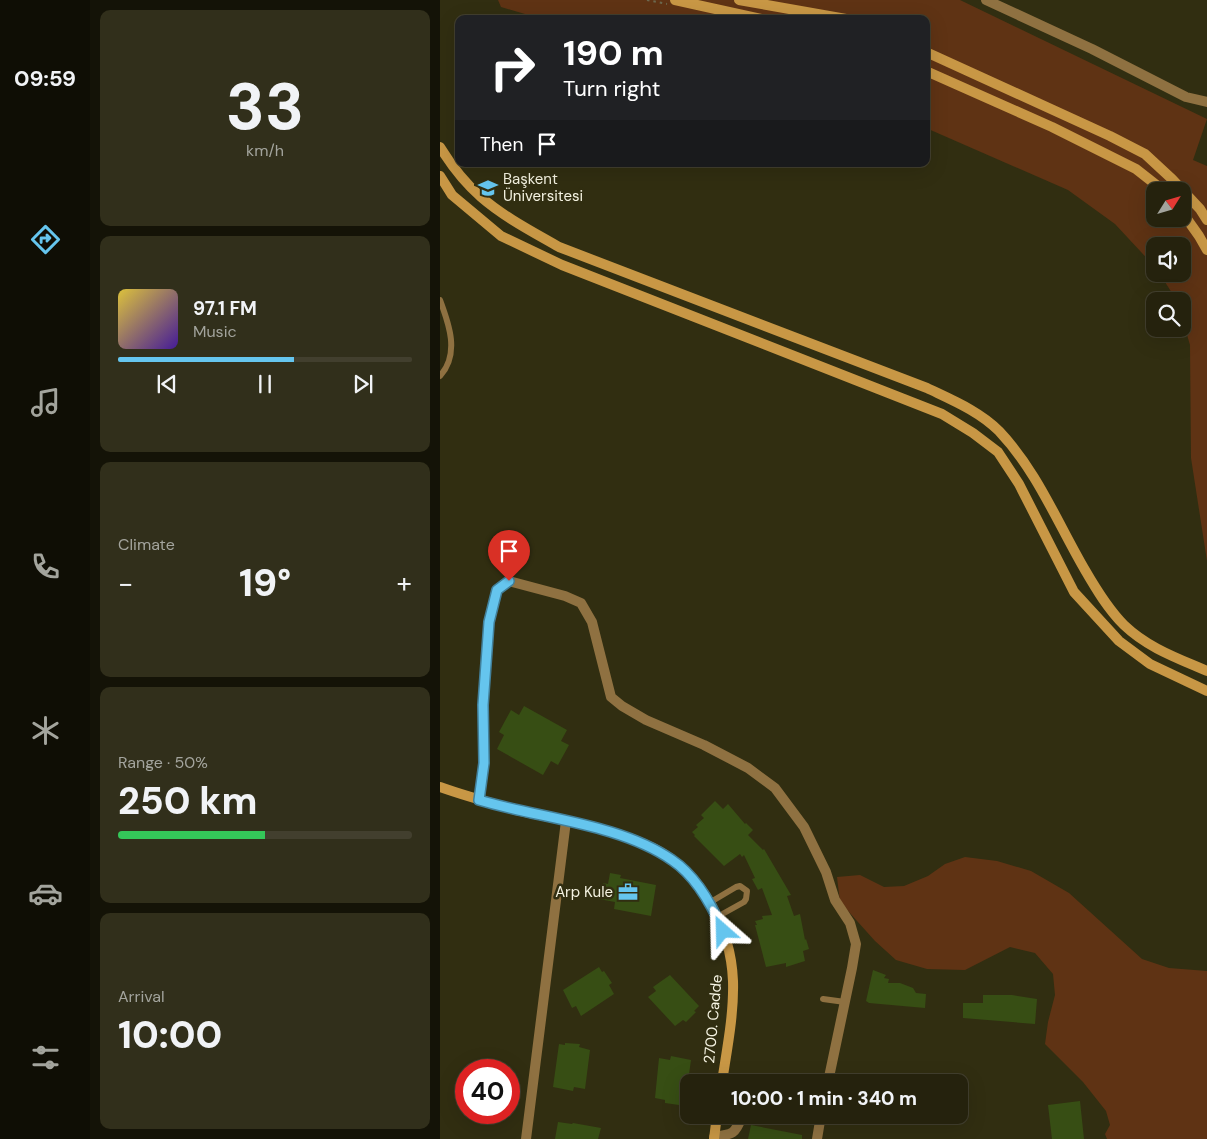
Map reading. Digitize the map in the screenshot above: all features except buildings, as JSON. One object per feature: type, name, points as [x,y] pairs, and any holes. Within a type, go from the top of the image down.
[{"type":"street","points":[[675,0],[744,15]]},
{"type":"street","points":[[739,0],[823,15]]},
{"type":"street","points":[[986,0],[1092,49],[1186,97],[1207,102]]},
{"type":"street","points":[[930,54],[1110,136],[1145,154],[1172,179],[1207,220]]},
{"type":"street","points":[[930,73],[1052,127],[1136,169],[1153,182]]},
{"type":"street","points":[[440,147],[451,164],[481,197],[504,214],[559,247],[927,388],[975,412],[998,430],[1022,458],[1042,490],[1100,596],[1124,625],[1157,650],[1207,671]]},
{"type":"street","points":[[440,176],[452,195],[501,236],[562,265],[942,414],[973,433],[998,452],[1019,484],[1074,592],[1119,640],[1150,664],[1207,691]]},
{"type":"street","points":[[1191,224],[1207,250]]},
{"type":"street","points":[[479,800],[484,763],[483,705],[489,622],[497,590],[509,581],[566,596],[581,603],[592,622],[611,697],[646,720],[704,745],[748,768],[775,788],[804,827],[826,872],[835,900],[850,922],[856,944],[830,1074]]},
{"type":"street","name":"2700. Cadde","points":[[440,787],[479,800],[627,838],[654,849],[674,861],[688,874],[717,917],[727,941],[732,963],[733,982],[730,1024],[723,1074]]},
{"type":"street","points":[[526,1139],[566,821]]},
{"type":"street","points":[[716,1124],[714,1138],[731,1134],[737,1130],[739,1124]]},
{"type":"street","points":[[817,1139],[820,1124]]},
{"type":"lane","points":[[440,300],[450,329],[451,344],[449,362],[440,376]]},
{"type":"lane","points":[[709,903],[736,886],[740,886],[747,891],[748,895],[744,902],[717,917]]},
{"type":"lane","points":[[823,999],[845,1002]]},
{"type":"shaded area","points":[[498,0],[960,0],[1207,119],[1193,160],[1207,166],[1207,561],[1191,458],[1190,345],[1188,337],[1191,337],[1191,292],[1171,292],[1165,282],[1191,282],[1191,237],[1146,237],[1146,257],[1115,224],[1068,190],[930,130],[930,15],[528,15],[501,7]]},
{"type":"shaded area","points":[[965,857],[997,861],[1031,871],[1069,893],[1142,959],[1169,968],[1207,971],[1207,1139],[1107,1139],[1105,1134],[1110,1125],[1106,1111],[1083,1082],[1045,1044],[1055,995],[1053,974],[1035,953],[1010,947],[965,970],[927,969],[896,960],[875,941],[840,902],[837,877],[860,875],[884,887],[904,886],[928,876],[945,864]]},
{"type":"place","name":"Başkent Üniversitesi","points":[[488,188]]},
{"type":"place","name":"Arp Kule","points":[[628,892]]},
{"type":"route","points":[[509,581],[497,590],[489,622],[483,705],[484,763],[479,800],[597,829],[654,849],[674,861],[688,874],[709,903],[723,931]]}]
